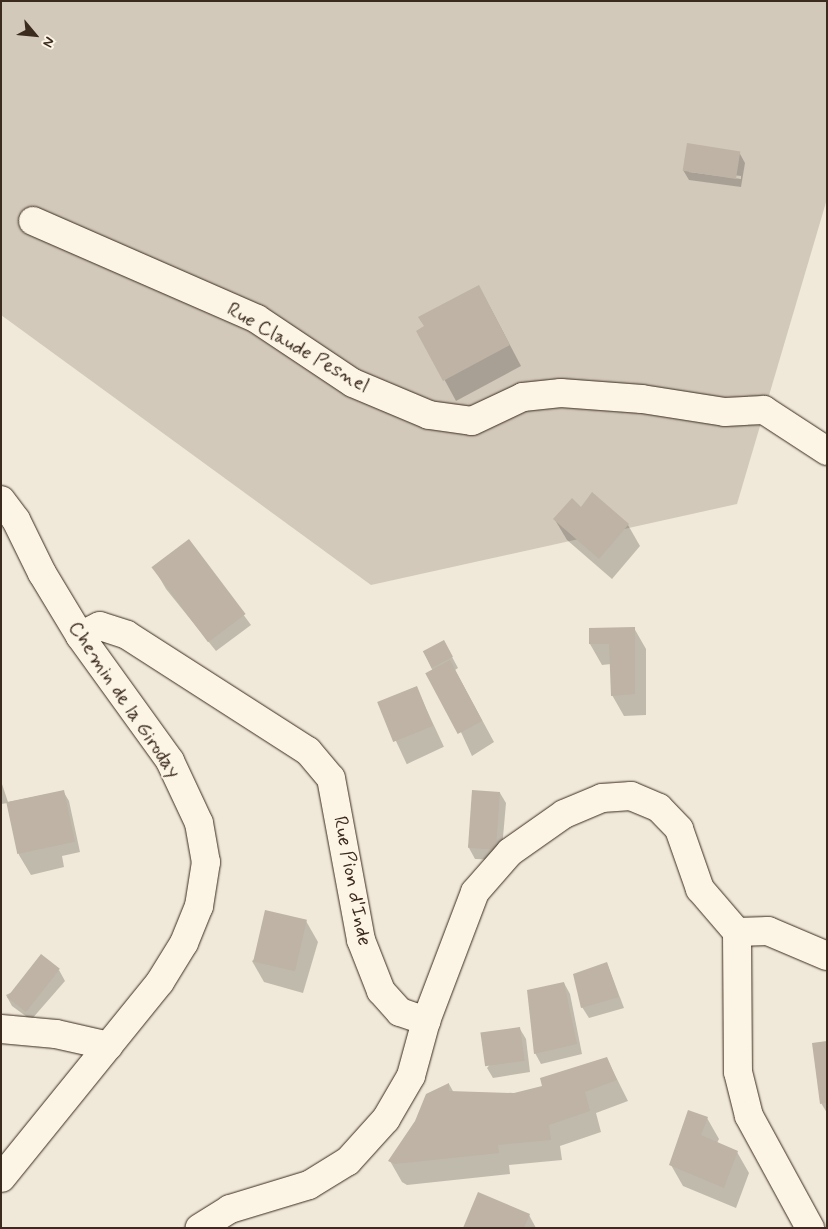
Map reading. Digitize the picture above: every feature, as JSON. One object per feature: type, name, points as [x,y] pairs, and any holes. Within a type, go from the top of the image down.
[{"type":"street","name":"Rue Claude Pesnel","points":[[33,221],[257,319],[353,383],[429,415],[472,421],[524,397],[561,393],[642,399],[725,412],[764,410],[827,451]]},
{"type":"street","name":"Chemin de la Giroday","points":[[1,500],[16,520],[42,574],[80,636],[170,761],[199,823],[206,862],[199,906],[184,943],[160,982],[1,1178]]},
{"type":"street","name":"Rue Pion d'Inde","points":[[80,636],[100,626],[127,635],[308,751],[331,778],[361,940],[381,991],[400,1012],[426,1021]]},
{"type":"street","points":[[200,1228],[230,1210],[309,1185],[348,1161],[386,1119],[411,1076],[426,1021],[475,892],[510,852],[564,814],[602,798],[631,796],[659,808],[679,829],[700,889],[737,932],[738,1072],[749,1116],[810,1228]]},
{"type":"street","points":[[737,932],[768,931],[827,956]]},
{"type":"street","points":[[1,1029],[56,1034],[109,1046]]},
{"type":"shaded area","points":[[1,1],[827,1],[827,199],[737,504],[371,585],[1,315]]},
{"type":"building","points":[[687,143],[740,151],[736,179],[683,171]]},
{"type":"building","points":[[479,285],[510,345],[443,381],[416,331],[424,326],[418,317]]},
{"type":"building","points":[[592,492],[629,524],[599,559],[553,519],[572,498],[581,507]]},
{"type":"building","points":[[189,539],[246,614],[208,642],[151,567]]},
{"type":"building","points":[[635,627],[635,694],[611,696],[609,644],[589,644],[589,628]]},
{"type":"building","points":[[444,640],[453,657],[432,668],[423,651]]},
{"type":"building","points":[[450,660],[482,721],[458,734],[425,673]]},
{"type":"building","points":[[417,686],[433,726],[393,742],[377,702]]},
{"type":"building","points":[[64,790],[75,842],[17,854],[6,802]]},
{"type":"building","points":[[472,790],[500,792],[496,850],[468,848]]},
{"type":"building","points":[[265,910],[307,920],[295,971],[253,962]]},
{"type":"building","points":[[41,954],[60,969],[26,1012],[7,997]]},
{"type":"building","points":[[607,962],[619,997],[581,1008],[573,974]]},
{"type":"building","points":[[564,982],[577,1044],[534,1054],[527,990]]},
{"type":"building","points":[[520,1027],[525,1061],[485,1066],[480,1033]]},
{"type":"building","points":[[827,1041],[827,1102],[820,1104],[812,1043]]},
{"type":"building","points":[[607,1057],[617,1080],[585,1092],[590,1111],[549,1125],[551,1140],[498,1145],[499,1153],[395,1164],[388,1161],[415,1121],[426,1094],[449,1083],[449,1091],[514,1093],[542,1086],[540,1078]]},
{"type":"building","points":[[688,1110],[708,1117],[701,1135],[738,1151],[724,1188],[669,1165]]},
{"type":"building","points":[[478,1192],[530,1214],[524,1228],[463,1228]]}]
